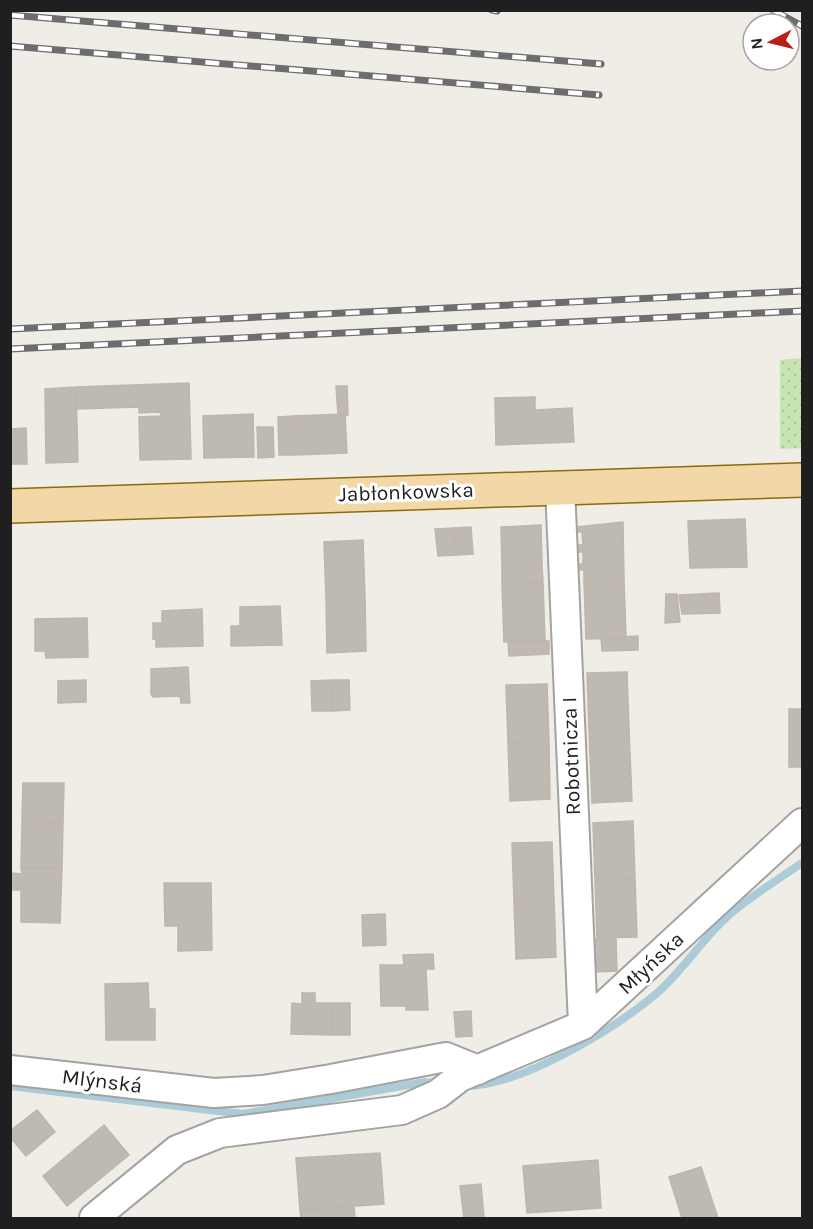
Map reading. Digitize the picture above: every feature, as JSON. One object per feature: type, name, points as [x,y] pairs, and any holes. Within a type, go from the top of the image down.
[{"type":"main road","name":"Jabłonkowska","points":[[10,506],[802,480]]},
{"type":"street","name":"Robotnicza I","points":[[560,487],[583,1025]]},
{"type":"street","name":"Młyńska","points":[[212,1109],[402,1110],[459,1080],[583,1025],[802,823]]},
{"type":"street","name":"Młyńska","points":[[94,1218],[177,1150],[212,1109],[263,1090],[446,1057],[459,1080]]},
{"type":"street","name":"Mlýnská","points":[[10,1070],[212,1109]]},
{"type":"green space","points":[[802,358],[802,448],[780,449],[780,360]]},
{"type":"building","points":[[189,383],[191,459],[140,460],[139,417],[161,416],[160,412],[139,413],[139,407],[76,409],[76,387]]},
{"type":"building","points":[[336,386],[347,386],[348,415],[338,415]]},
{"type":"building","points":[[76,387],[78,462],[46,463],[45,389]]},
{"type":"building","points":[[535,397],[535,410],[572,408],[574,442],[496,445],[495,398]]},
{"type":"building","points":[[253,414],[254,457],[204,458],[203,416]]},
{"type":"building","points":[[345,414],[347,453],[294,455],[293,416]]},
{"type":"building","points":[[293,416],[294,455],[279,455],[278,417]]},
{"type":"building","points":[[257,427],[273,427],[274,457],[258,458]]},
{"type":"building","points":[[26,428],[27,464],[10,464],[10,429]]},
{"type":"building","points":[[745,519],[747,567],[690,568],[688,521]]},
{"type":"building","points":[[623,522],[624,581],[584,581],[584,570],[580,570],[580,564],[583,564],[583,552],[578,552],[578,545],[583,545],[582,532],[578,532],[577,527]]},
{"type":"building","points":[[541,525],[542,565],[502,566],[501,527]]},
{"type":"building","points":[[471,527],[473,554],[457,555],[454,528]]},
{"type":"building","points":[[454,528],[457,555],[438,556],[435,529]]},
{"type":"building","points":[[363,540],[365,597],[326,598],[324,542]]},
{"type":"building","points":[[542,565],[543,583],[502,584],[502,566]]},
{"type":"building","points":[[584,581],[624,581],[626,638],[586,639]]},
{"type":"building","points":[[543,583],[545,640],[504,642],[502,584]]},
{"type":"building","points":[[719,593],[720,613],[682,614],[679,595]]},
{"type":"building","points":[[666,594],[677,594],[680,622],[665,623]]},
{"type":"building","points":[[365,597],[366,651],[327,653],[326,598]]},
{"type":"building","points":[[280,606],[282,645],[231,646],[231,626],[240,626],[240,607]]},
{"type":"building","points":[[202,609],[203,646],[156,647],[156,639],[153,639],[153,623],[162,623],[162,611]]},
{"type":"building","points":[[87,618],[88,657],[46,658],[45,651],[35,651],[35,619]]},
{"type":"building","points":[[638,636],[638,650],[602,651],[601,638]]},
{"type":"building","points":[[549,641],[549,654],[509,656],[508,642]]},
{"type":"building","points":[[188,667],[190,703],[181,703],[180,696],[153,697],[151,669]]},
{"type":"building","points":[[627,672],[629,730],[589,731],[587,673]]},
{"type":"building","points":[[86,680],[86,702],[58,703],[58,681]]},
{"type":"building","points":[[331,680],[333,711],[312,711],[311,681]]},
{"type":"building","points":[[331,680],[349,680],[350,710],[333,711]]},
{"type":"building","points":[[547,684],[549,742],[508,743],[506,685]]},
{"type":"building","points":[[789,709],[802,709],[802,767],[789,767]]},
{"type":"building","points":[[629,730],[632,801],[592,803],[589,731]]},
{"type":"building","points":[[549,742],[550,799],[510,801],[508,743]]},
{"type":"building","points":[[23,783],[64,783],[63,823],[22,822]]},
{"type":"building","points":[[633,821],[635,879],[595,880],[593,823]]},
{"type":"building","points":[[22,822],[63,823],[62,868],[21,868]]},
{"type":"building","points":[[552,842],[554,900],[514,901],[512,843]]},
{"type":"building","points":[[21,868],[62,868],[60,923],[21,922],[21,890],[10,890],[10,885],[11,873],[22,874]]},
{"type":"building","points":[[635,879],[637,937],[597,938],[595,880]]},
{"type":"building","points":[[164,883],[211,883],[212,950],[178,951],[178,926],[165,926]]},
{"type":"building","points":[[554,900],[556,957],[516,959],[514,901]]},
{"type":"building","points":[[385,914],[386,945],[363,946],[362,915]]},
{"type":"building","points":[[591,939],[616,939],[617,971],[592,972]]},
{"type":"building","points":[[433,954],[434,969],[426,969],[428,1010],[406,1010],[406,1006],[381,1006],[380,965],[404,965],[403,955]]},
{"type":"building","points":[[148,983],[149,1009],[155,1009],[155,1040],[106,1040],[105,984]]},
{"type":"building","points":[[302,993],[315,993],[315,1003],[332,1003],[332,1035],[291,1034],[292,1003],[302,1004]]},
{"type":"building","points":[[332,1003],[350,1003],[350,1035],[332,1035]]},
{"type":"building","points":[[471,1011],[472,1036],[456,1037],[454,1012]]},
{"type":"building","points":[[37,1110],[55,1132],[26,1156],[10,1137],[10,1131]]},
{"type":"building","points":[[104,1125],[129,1155],[67,1206],[43,1176]]},
{"type":"building","points":[[380,1153],[384,1204],[300,1210],[296,1158]]},
{"type":"building","points":[[598,1160],[601,1208],[527,1213],[523,1166]]},
{"type":"building","points":[[701,1167],[718,1218],[682,1218],[669,1177]]},
{"type":"building","points":[[481,1184],[484,1218],[464,1218],[460,1186]]},
{"type":"building","points":[[354,1206],[355,1218],[301,1218],[300,1210]]},
{"type":"waterway","points":[[464,1086],[487,1084],[512,1077],[538,1067],[592,1039],[656,994],[724,919],[802,863]]},
{"type":"waterway","points":[[10,1086],[243,1114],[425,1082],[439,1084]]},
{"type":"railway","points":[[492,10],[497,11]]},
{"type":"railway","points":[[773,10],[802,26]]},
{"type":"railway","points":[[10,15],[601,64]]},
{"type":"railway","points":[[10,46],[599,95]]},
{"type":"railway","points":[[10,329],[802,291]]},
{"type":"railway","points":[[10,349],[802,311]]}]
